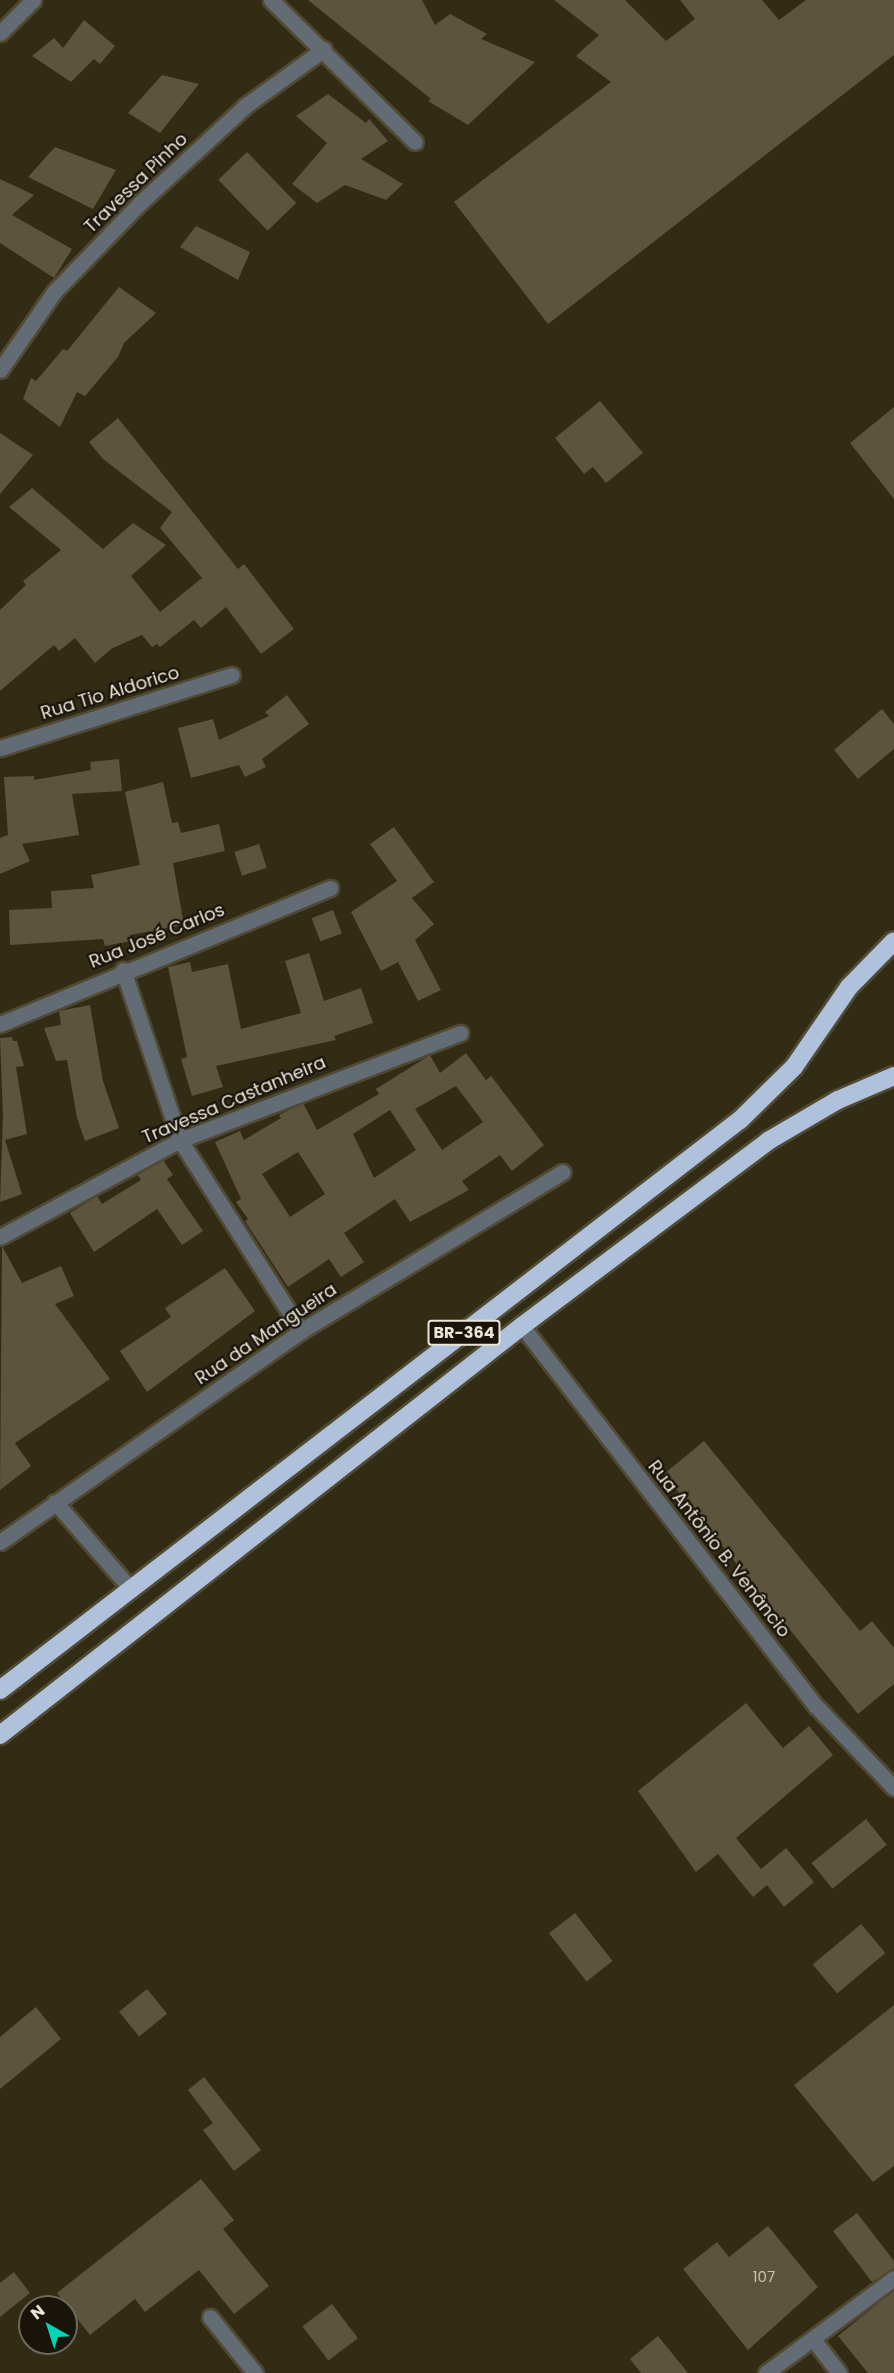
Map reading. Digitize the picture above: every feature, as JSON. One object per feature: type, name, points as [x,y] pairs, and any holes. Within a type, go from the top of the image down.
[{"type":"highway","name":"BR-364","points":[[0,1690],[740,1120],[794,1067],[849,987],[894,941]]},
{"type":"highway","name":"BR-364","points":[[0,1735],[522,1326],[768,1141],[838,1100],[894,1077]]},
{"type":"street","points":[[0,33],[33,0]]},
{"type":"street","points":[[271,0],[324,49],[415,142]]},
{"type":"street","name":"Travessa Pinho","points":[[0,370],[54,292],[140,203],[245,106],[324,49]]},
{"type":"street","name":"Rua Tio Aldorico","points":[[0,748],[232,675]]},
{"type":"street","name":"Rua José Carlos","points":[[0,1024],[123,970],[330,888]]},
{"type":"street","points":[[123,970],[180,1140],[301,1331]]},
{"type":"street","name":"Travessa Castanheira","points":[[0,1236],[180,1140],[460,1033]]},
{"type":"street","name":"Rua da Mangueira","points":[[0,1542],[301,1331],[563,1172]]},
{"type":"street","name":"Rua Antônio B. Venâncio","points":[[522,1326],[816,1706],[894,1788]]},
{"type":"street","points":[[55,1502],[130,1589]]},
{"type":"street","points":[[766,2373],[894,2278]]},
{"type":"street","points":[[210,2318],[255,2373]]},
{"type":"street","points":[[813,2339],[839,2373]]},
{"type":"building","points":[[308,0],[422,0],[435,25],[450,14],[487,34],[481,39],[535,62],[468,125],[428,101],[431,99]]},
{"type":"building","points":[[554,0],[625,0],[666,41],[695,19],[680,0],[762,0],[779,20],[806,0],[894,0],[894,55],[548,324],[454,202],[611,82],[576,56],[599,35]]},
{"type":"building","points":[[84,20],[115,46],[100,64],[94,59],[71,82],[32,56],[54,38],[63,48]]},
{"type":"building","points":[[162,75],[199,84],[160,133],[128,113]]},
{"type":"building","points":[[328,94],[366,123],[369,119],[388,141],[361,159],[403,184],[386,200],[345,185],[317,203],[292,184],[327,143],[296,116]]},
{"type":"building","points":[[55,147],[116,170],[93,209],[28,177]]},
{"type":"building","points":[[247,152],[296,203],[268,231],[218,180]]},
{"type":"building","points":[[0,179],[34,195],[12,215],[72,249],[54,278],[0,243]]},
{"type":"building","points":[[196,226],[250,252],[238,280],[180,247]]},
{"type":"building","points":[[119,287],[156,313],[124,343],[118,357],[85,396],[77,392],[60,427],[23,399],[31,378],[36,381],[63,349],[67,351]]},
{"type":"building","points":[[600,401],[643,453],[606,483],[593,467],[584,474],[555,438]]},
{"type":"building","points":[[894,407],[894,499],[850,443]]},
{"type":"building","points":[[118,418],[238,569],[244,564],[294,629],[261,654],[226,607],[201,628],[194,620],[160,647],[157,644],[152,647],[142,635],[111,649],[95,663],[75,638],[59,651],[54,645],[0,691],[0,610],[26,585],[23,581],[61,550],[9,507],[32,488],[103,549],[133,523],[166,545],[131,576],[160,612],[202,578],[160,528],[172,512],[103,459],[89,442]]},
{"type":"building","points":[[0,433],[33,455],[0,494]]},
{"type":"building","points":[[287,695],[309,724],[262,759],[266,767],[245,777],[239,765],[191,778],[178,728],[213,719],[219,740],[269,716],[265,712]]},
{"type":"building","points":[[882,709],[894,724],[894,749],[858,779],[834,750]]},
{"type":"building","points":[[119,759],[122,791],[72,794],[79,835],[22,844],[30,861],[0,874],[0,838],[8,835],[4,777],[34,776],[34,780],[91,770],[90,762]]},
{"type":"building","points":[[163,782],[172,823],[178,822],[181,833],[219,824],[225,851],[173,863],[184,925],[130,935],[131,941],[105,946],[103,939],[10,945],[9,910],[52,908],[51,891],[94,888],[91,875],[140,865],[125,792]]},
{"type":"building","points":[[394,827],[434,882],[412,898],[434,924],[415,940],[441,990],[418,1001],[398,962],[381,971],[351,912],[397,881],[370,844]]},
{"type":"building","points":[[259,844],[267,868],[242,876],[234,852]]},
{"type":"building","points":[[333,910],[342,933],[320,942],[312,918]]},
{"type":"building","points":[[309,953],[324,1001],[361,988],[373,1023],[334,1036],[336,1040],[216,1066],[223,1087],[192,1096],[181,1059],[187,1057],[168,967],[190,962],[192,972],[228,964],[241,1029],[301,1013],[285,961]]},
{"type":"building","points":[[90,1005],[103,1081],[119,1128],[85,1141],[77,1118],[67,1060],[56,1061],[44,1028],[61,1025],[59,1011]]},
{"type":"building","points":[[12,1037],[13,1041],[17,1041],[24,1066],[16,1067],[27,1134],[5,1140],[22,1194],[0,1202],[3,1116],[0,1038]]},
{"type":"building","points":[[466,1053],[486,1080],[491,1076],[544,1145],[512,1171],[500,1155],[462,1181],[469,1190],[410,1222],[395,1199],[344,1233],[364,1262],[341,1277],[329,1259],[288,1287],[245,1221],[248,1219],[236,1202],[241,1199],[215,1142],[240,1131],[244,1140],[281,1118],[279,1115],[303,1103],[317,1130],[379,1094],[376,1089],[430,1055],[440,1073]],"holes":[[[456,1086],[483,1122],[442,1150],[415,1109]],[[390,1110],[416,1150],[374,1178],[353,1134]],[[298,1152],[325,1194],[290,1217],[262,1174]]]},
{"type":"building","points":[[163,1160],[173,1175],[167,1179],[203,1231],[182,1245],[157,1209],[94,1252],[70,1213],[97,1196],[102,1204],[141,1180],[137,1174]]},
{"type":"building","points":[[2,1246],[22,1283],[61,1266],[74,1296],[55,1304],[110,1379],[15,1443],[31,1466],[0,1490]]},
{"type":"building","points":[[225,1268],[255,1311],[147,1392],[120,1351],[171,1317],[165,1308]]},
{"type":"building","points":[[704,1441],[860,1631],[872,1621],[894,1648],[894,1684],[858,1714],[664,1474]]},
{"type":"building","points":[[746,1703],[783,1748],[809,1726],[833,1755],[736,1838],[761,1869],[786,1848],[814,1882],[784,1907],[767,1885],[753,1897],[718,1854],[696,1872],[638,1791]]},
{"type":"building","points":[[866,1819],[887,1845],[832,1889],[812,1863]]},
{"type":"building","points":[[575,1913],[613,1961],[587,1981],[549,1933]]},
{"type":"building","points":[[861,1924],[885,1953],[837,1994],[813,1964]]},
{"type":"building","points":[[147,1989],[167,2014],[139,2037],[119,2012]]},
{"type":"building","points":[[894,2005],[894,2166],[873,2182],[794,2085]]},
{"type":"building","points":[[36,2007],[61,2039],[0,2089],[0,2037]]},
{"type":"building","points":[[204,2077],[261,2150],[234,2171],[203,2130],[213,2123],[188,2090]]},
{"type":"building","points":[[201,2179],[234,2220],[223,2229],[269,2286],[234,2314],[199,2270],[145,2312],[135,2299],[90,2335],[78,2320],[78,2295],[59,2295],[57,2293]]},
{"type":"building","points":[[857,2213],[894,2261],[894,2268],[872,2282],[833,2231]]},
{"type":"building","points":[[768,2226],[818,2287],[748,2350],[683,2269],[717,2242],[729,2257]]},
{"type":"building","points":[[14,2272],[30,2293],[18,2295],[18,2303],[0,2317],[0,2283]]},
{"type":"building","points":[[894,2290],[894,2373],[868,2373],[838,2336]]},
{"type":"building","points":[[332,2304],[358,2338],[328,2361],[302,2326]]},
{"type":"building","points":[[658,2336],[688,2373],[641,2373],[630,2359]]}]
